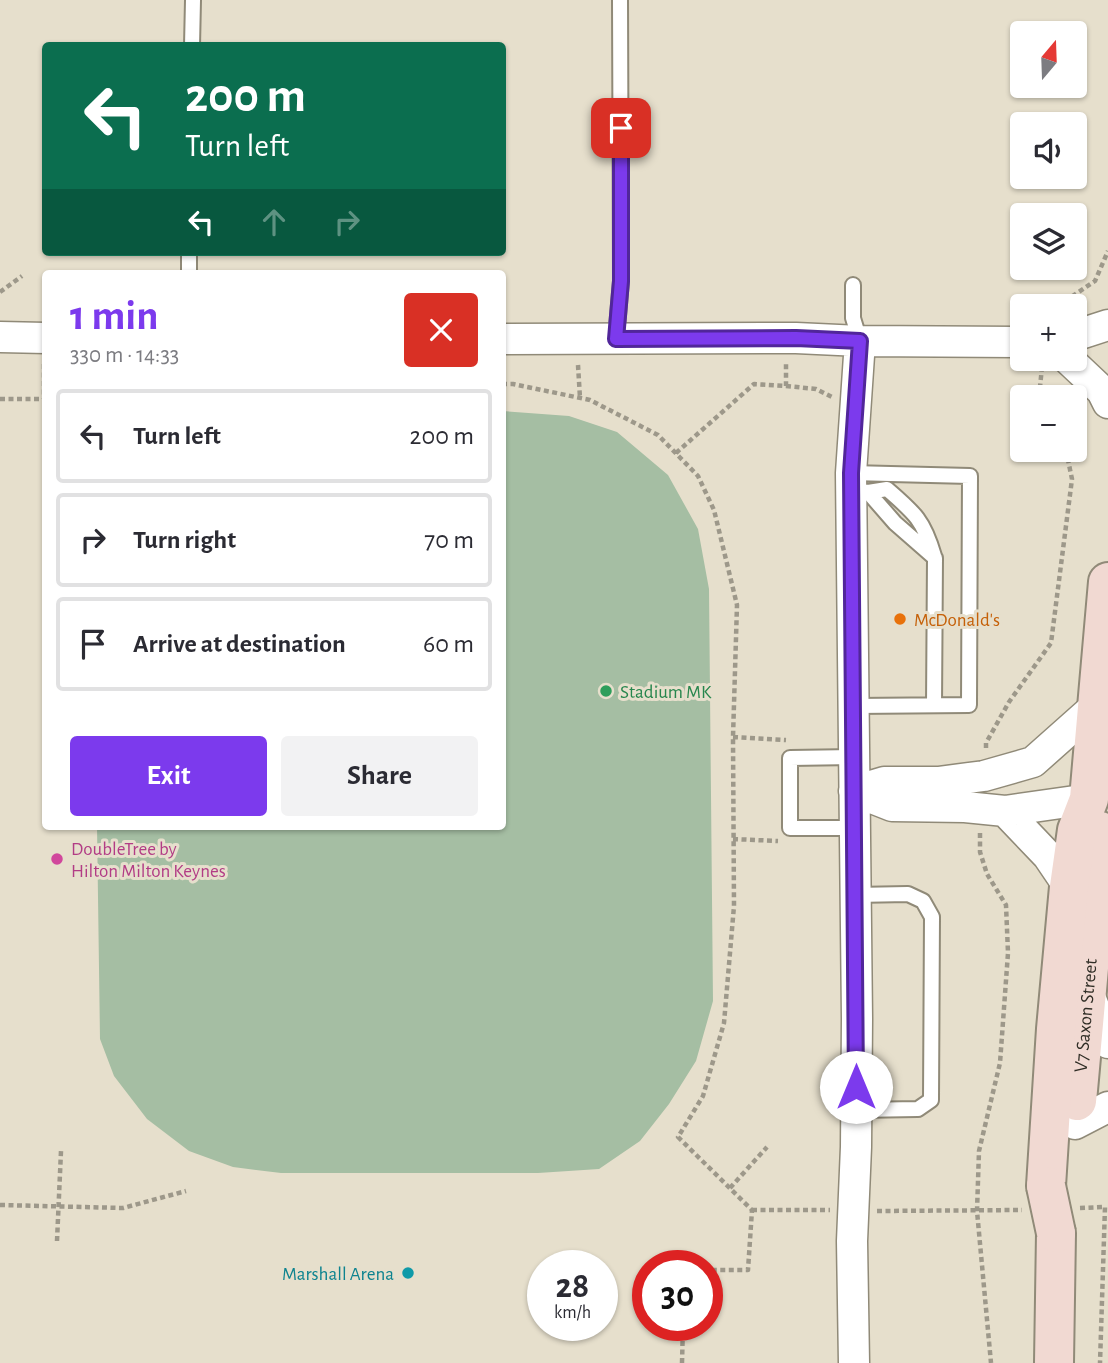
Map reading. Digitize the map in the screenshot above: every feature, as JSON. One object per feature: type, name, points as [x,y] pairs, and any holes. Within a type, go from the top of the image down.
[{"type":"main road","name":"V7 Saxon Street","points":[[1054,1363],[1056,1029],[1077,830],[1089,799],[1108,582]]},
{"type":"main road","name":"V7 Saxon Street","points":[[1057,1189],[1091,1115],[1087,991],[1101,835],[1089,799]]},
{"type":"street","points":[[1087,332],[1108,325]]},
{"type":"street","points":[[0,337],[42,338]]},
{"type":"street","points":[[506,339],[1010,342]]},
{"type":"street","points":[[854,1363],[854,706],[860,341]]},
{"type":"street","points":[[1081,371],[1102,391],[1108,402]]},
{"type":"street","points":[[855,791],[884,782],[938,782],[984,776],[1033,762],[1096,706]]},
{"type":"street","points":[[855,791],[892,806],[965,807],[1005,811],[1089,799]]},
{"type":"street","points":[[1005,811],[1048,856],[1069,887]]},
{"type":"street","points":[[1087,991],[1108,1043]]},
{"type":"lane","points":[[192,42],[193,0]]},
{"type":"lane","points":[[616,339],[621,281],[620,0]]},
{"type":"lane","points":[[853,285],[853,318],[860,341]]},
{"type":"lane","points":[[854,706],[969,705],[970,476],[857,485]]},
{"type":"lane","points":[[857,485],[887,489],[915,513],[927,531],[935,558],[934,705]]},
{"type":"lane","points":[[857,485],[935,558]]},
{"type":"lane","points":[[854,757],[790,758],[790,828],[855,828]]},
{"type":"lane","points":[[855,895],[908,894],[923,901],[932,917],[931,1100],[918,1109],[856,1110]]},
{"type":"path","points":[[1076,294],[1095,281],[1108,251]]},
{"type":"path","points":[[0,292],[22,276]]},
{"type":"path","points":[[676,453],[754,384],[786,386],[786,339]]},
{"type":"path","points":[[506,384],[590,400],[658,435],[698,476],[714,510],[737,605],[733,737],[734,906],[724,1023],[703,1096],[678,1137],[752,1210],[748,1270],[723,1270]]},
{"type":"path","points":[[0,399],[42,398]]},
{"type":"path","points":[[730,1188],[767,1147]]},
{"type":"path","points":[[57,1241],[61,1151]]},
{"type":"path","points":[[0,1205],[123,1208],[186,1191]]},
{"type":"path","points":[[977,1211],[991,1363]]},
{"type":"path","points":[[682,1363],[683,1341]]},
{"type":"green space","name":"Stadium MK","points":[[506,411],[569,416],[617,432],[668,475],[698,529],[709,589],[713,1001],[696,1061],[669,1104],[640,1141],[599,1169],[538,1173],[281,1173],[233,1167],[189,1151],[147,1119],[114,1076],[100,1039],[97,830],[506,830]]},
{"type":"place","name":"McDonald's","points":[[900,619]]},
{"type":"place","name":"Stadium MK","points":[[606,691]]},
{"type":"place","name":"DoubleTree by Hilton Milton Keynes","points":[[57,859]]},
{"type":"place","name":"Marshall Arena","points":[[408,1273]]},
{"type":"route","points":[[621,128],[621,281],[616,339],[796,338],[860,341],[851,473],[856,1087]]}]
